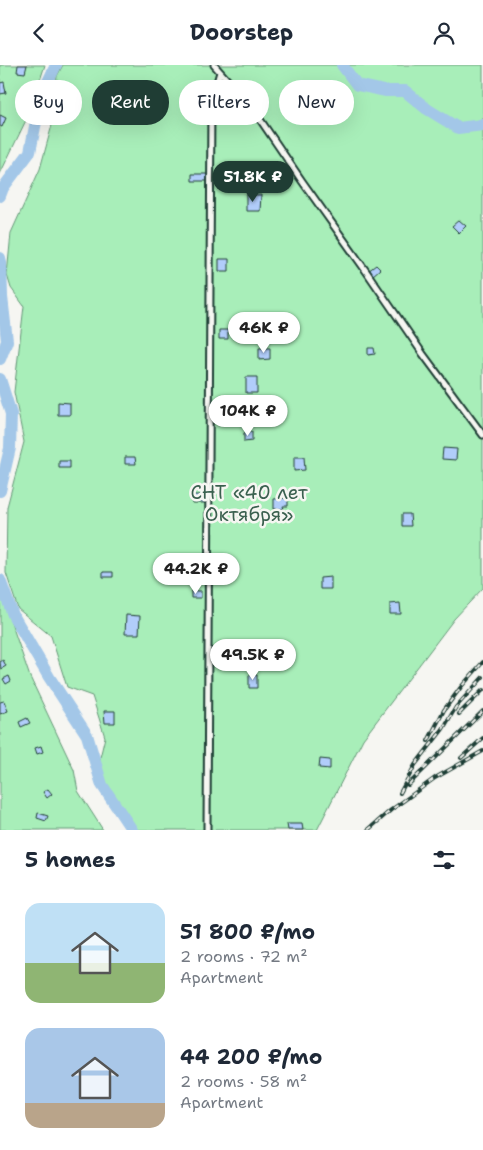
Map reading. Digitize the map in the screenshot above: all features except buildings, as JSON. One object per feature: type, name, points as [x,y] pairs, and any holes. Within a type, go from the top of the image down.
[{"type":"street","points":[[214,65],[252,109],[423,354],[483,435]]},
{"type":"street","points":[[207,830],[211,102],[220,73]]},
{"type":"green space","points":[[0,65],[45,65],[40,80],[15,80],[15,125],[24,125],[0,174]]},
{"type":"green space","name":"СНТ «40 лет Октября»","points":[[63,65],[483,65],[483,588],[454,619],[363,739],[317,830],[129,830],[97,770],[105,737],[92,696],[67,687],[51,636],[18,609],[6,573],[7,507],[24,442],[14,392],[24,306],[11,288],[7,275],[11,233],[40,169],[52,125],[82,125],[82,80],[57,80]]},
{"type":"green space","points":[[0,590],[30,677],[74,770],[78,791],[103,830],[0,830]]},
{"type":"waterway","points":[[0,196],[3,188],[30,152],[41,96],[56,65]]},
{"type":"waterway","points":[[342,65],[357,85],[385,91],[405,91],[427,109],[458,128],[483,125]]},
{"type":"waterway","points":[[0,258],[7,341],[0,359]]},
{"type":"waterway","points":[[0,379],[11,414],[10,448],[0,491]]},
{"type":"waterway","points":[[0,580],[13,615],[49,677],[87,735],[102,785],[132,830]]},
{"type":"railway","points":[[428,741],[444,710],[483,662]]},
{"type":"railway","points":[[400,793],[415,765],[443,729],[456,707],[483,677]]},
{"type":"railway","points":[[459,714],[483,690]]},
{"type":"railway","points":[[408,785],[483,711]]},
{"type":"railway","points":[[461,758],[483,738]]},
{"type":"railway","points":[[368,830],[391,810],[435,778],[483,751]]}]
